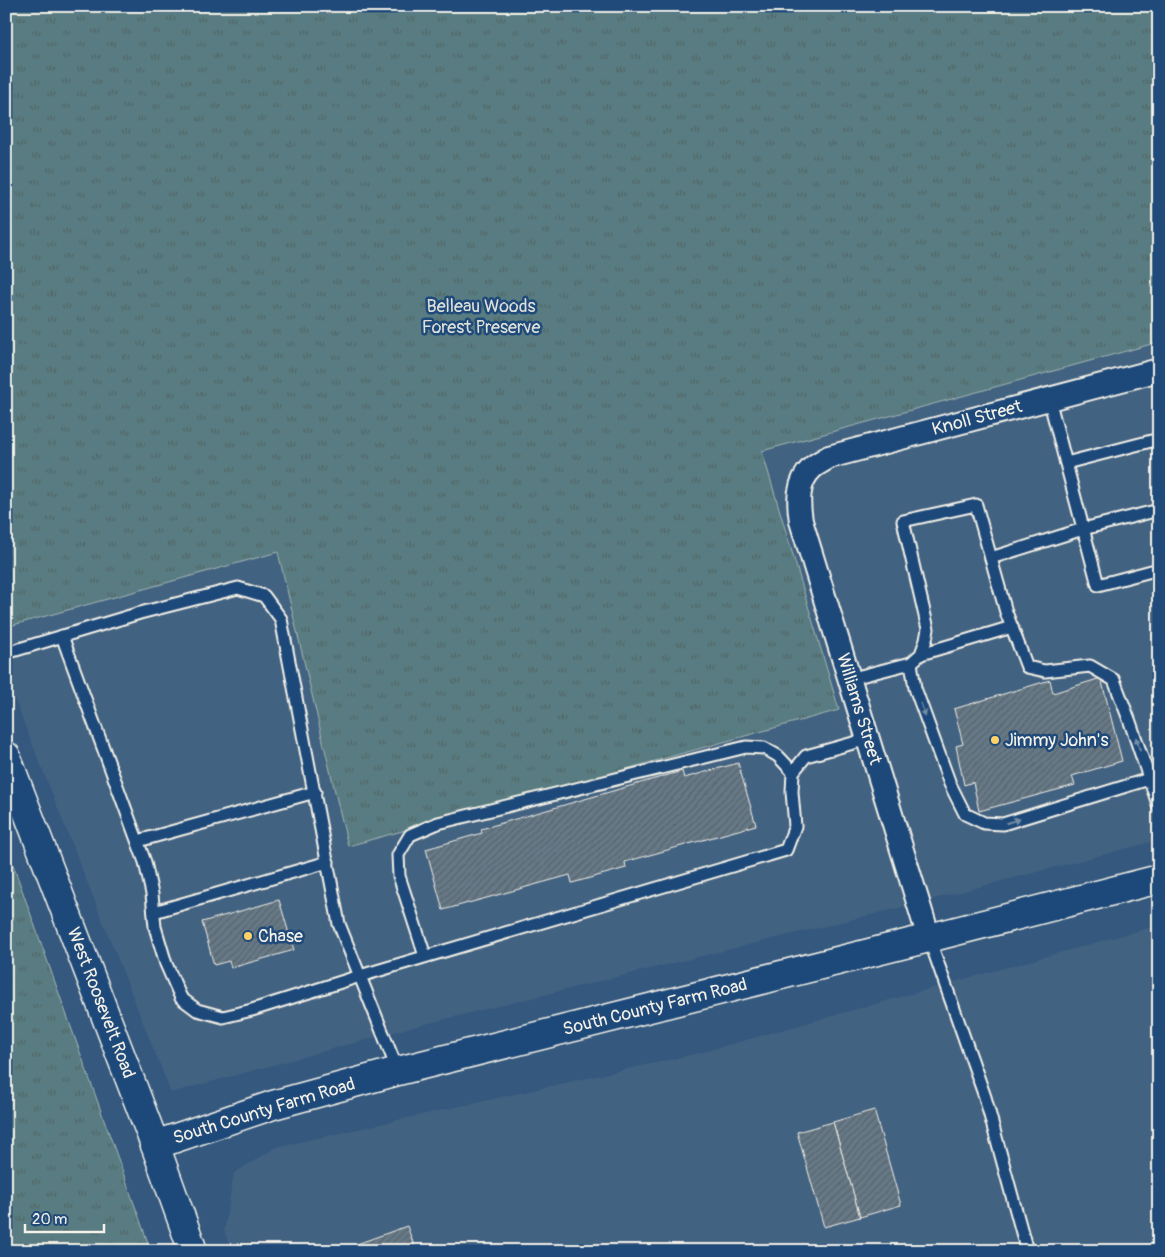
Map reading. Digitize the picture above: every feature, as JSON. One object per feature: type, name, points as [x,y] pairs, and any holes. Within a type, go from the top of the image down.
[{"type":"main road","name":"West Roosevelt Road","points":[[6,756],[155,1145],[193,1251]]},
{"type":"main road","name":"South County Farm Road","points":[[155,1145],[274,1105],[398,1071],[929,938],[1159,878]]},
{"type":"street","name":"Knoll Street","points":[[803,479],[812,467],[829,458],[1159,370]]},
{"type":"street","name":"Williams Street","points":[[803,479],[798,500],[801,521],[929,938]]},
{"type":"lane","points":[[1049,399],[1098,585],[1159,570]]},
{"type":"lane","points":[[1066,463],[1159,439]]},
{"type":"lane","points":[[921,654],[928,629],[903,521],[976,506],[1012,627],[1027,667],[1046,671],[1090,666],[1114,680],[1159,807]]},
{"type":"lane","points":[[991,558],[1083,529],[1159,510]]},
{"type":"lane","points":[[6,653],[140,613],[238,588],[264,596],[281,620],[339,924],[398,1071]]},
{"type":"lane","points":[[849,679],[911,663],[921,654],[1012,627]]},
{"type":"lane","points":[[62,636],[150,878],[155,928],[166,964],[181,998],[196,1010],[223,1017],[252,1010],[425,956],[786,850],[795,826],[792,792],[793,772],[806,756],[868,739]]},
{"type":"lane","points":[[911,663],[915,688],[950,784],[965,814],[984,823],[1003,824],[1149,779]]},
{"type":"lane","points":[[425,956],[399,876],[398,855],[410,835],[438,823],[746,748],[764,748],[778,756],[793,772]]},
{"type":"lane","points":[[138,841],[314,792]]},
{"type":"lane","points":[[154,912],[328,862]]},
{"type":"lane","points":[[929,938],[985,1097],[1027,1251]]},
{"type":"shaded area","points":[[1159,342],[1159,840],[899,908],[405,1029],[171,1093],[6,678],[6,627],[278,552],[348,846],[839,710],[762,451]]},
{"type":"shaded area","points":[[1159,925],[1159,1251],[231,1251],[224,1230],[234,1173],[277,1147],[699,1053]]},
{"type":"green space","name":"Belleau Woods Forest Preserve","points":[[6,6],[1159,6],[1159,342],[762,451],[839,710],[348,846],[278,552],[6,627]]},
{"type":"green space","points":[[6,845],[151,1251],[6,1251]]},
{"type":"building","points":[[1101,678],[1122,761],[1072,776],[1075,785],[979,811],[973,782],[964,785],[956,746],[963,744],[954,709],[1050,680],[1053,693]]},
{"type":"building","points":[[738,763],[756,825],[625,862],[626,868],[572,883],[570,875],[443,910],[426,849],[482,833],[481,829],[682,771],[684,778]]},
{"type":"building","name":"Chase","points":[[279,900],[294,950],[231,968],[229,961],[214,965],[202,922]]},
{"type":"building","points":[[874,1110],[901,1205],[860,1217],[833,1122]]},
{"type":"building","points":[[833,1122],[860,1217],[824,1227],[797,1132]]},
{"type":"building","points":[[407,1226],[416,1251],[359,1251],[357,1244]]},
{"type":"place","name":"Jimmy John's","points":[[995,740]]},
{"type":"place","name":"Chase","points":[[248,936]]}]
